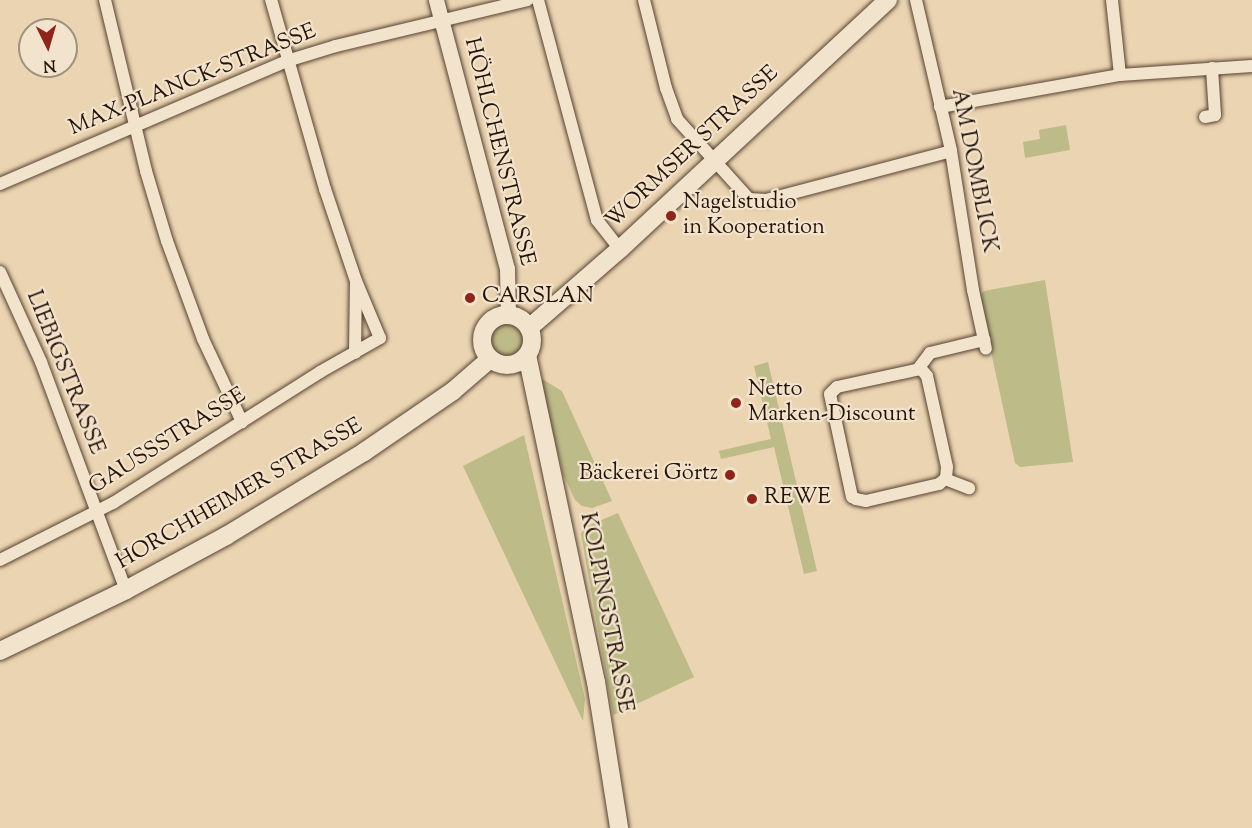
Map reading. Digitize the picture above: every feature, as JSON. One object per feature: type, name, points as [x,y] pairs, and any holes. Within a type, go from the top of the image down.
[{"type":"main road","name":"WORMSER STRASSE","points":[[529,328],[620,249],[888,0]]},
{"type":"main road","points":[[508,315],[518,318],[529,328],[532,342],[527,355],[519,362],[498,362],[482,347],[484,330],[496,317],[508,315]]},
{"type":"main road","name":"KOLPINGSTRASSE","points":[[527,355],[594,671],[619,828]]},
{"type":"main road","name":"KOLPINGSTRASSE","points":[[498,362],[519,378],[538,409]]},
{"type":"main road","name":"HORCHHEIMER STRASSE","points":[[0,651],[126,590],[226,536],[364,452],[498,362]]},
{"type":"street","points":[[105,0],[146,171],[184,289],[203,339],[242,422]]},
{"type":"street","points":[[271,0],[287,61],[356,281],[355,352]]},
{"type":"street","name":"HÖHLCHENSTRASSE","points":[[436,0],[507,268],[508,315]]},
{"type":"street","name":"MAX-PLANCK-STRASSE","points":[[2,179],[135,126],[287,61],[336,46],[442,23],[528,0]]},
{"type":"street","points":[[538,0],[597,220],[620,249]]},
{"type":"street","points":[[644,0],[666,88],[677,119],[749,198],[760,201],[951,151]]},
{"type":"street","name":"AM DOMBLICK","points":[[916,0],[951,151],[973,290],[985,345],[930,353],[918,369]]},
{"type":"street","points":[[1112,0],[1120,75]]},
{"type":"street","points":[[940,107],[1120,75],[1252,66]]},
{"type":"street","points":[[1205,117],[1215,115],[1212,68]]},
{"type":"street","name":"LIEBIGSTRASSE","points":[[0,272],[41,362],[95,512],[126,590]]},
{"type":"street","name":"GAUSSSTRASSE","points":[[0,560],[95,512],[355,352],[380,339],[356,281]]},
{"type":"street","points":[[918,369],[927,376],[947,467],[945,479],[939,484],[863,501],[852,497],[830,402],[832,391],[837,387],[918,369]]},
{"type":"street","points":[[945,479],[969,488]]},
{"type":"shaded area","points":[[1066,125],[1070,150],[1025,158],[1023,142],[1040,139],[1039,130]]},
{"type":"shaded area","points":[[1045,280],[1073,462],[1020,467],[1015,463],[979,296],[984,291]]},
{"type":"shaded area","points":[[507,321],[520,327],[526,340],[520,353],[507,359],[494,353],[488,340],[494,327]]},
{"type":"shaded area","points":[[768,362],[817,571],[804,574],[774,447],[721,459],[719,451],[771,439],[754,366]]},
{"type":"shaded area","points":[[540,380],[562,391],[612,501],[592,508],[582,506],[575,500],[563,474]]},
{"type":"shaded area","points":[[524,435],[585,699],[583,721],[463,466]]},
{"type":"shaded area","points":[[618,513],[694,677],[613,715],[581,534],[585,527]]},
{"type":"place","name":"Nagelstudio in Kooperation","points":[[671,216]]},
{"type":"place","name":"CARSLAN","points":[[470,298]]},
{"type":"place","name":"Netto Marken-Discount","points":[[736,403]]},
{"type":"place","name":"Bäckerei Görtz","points":[[730,475]]},
{"type":"place","name":"REWE","points":[[752,499]]}]
